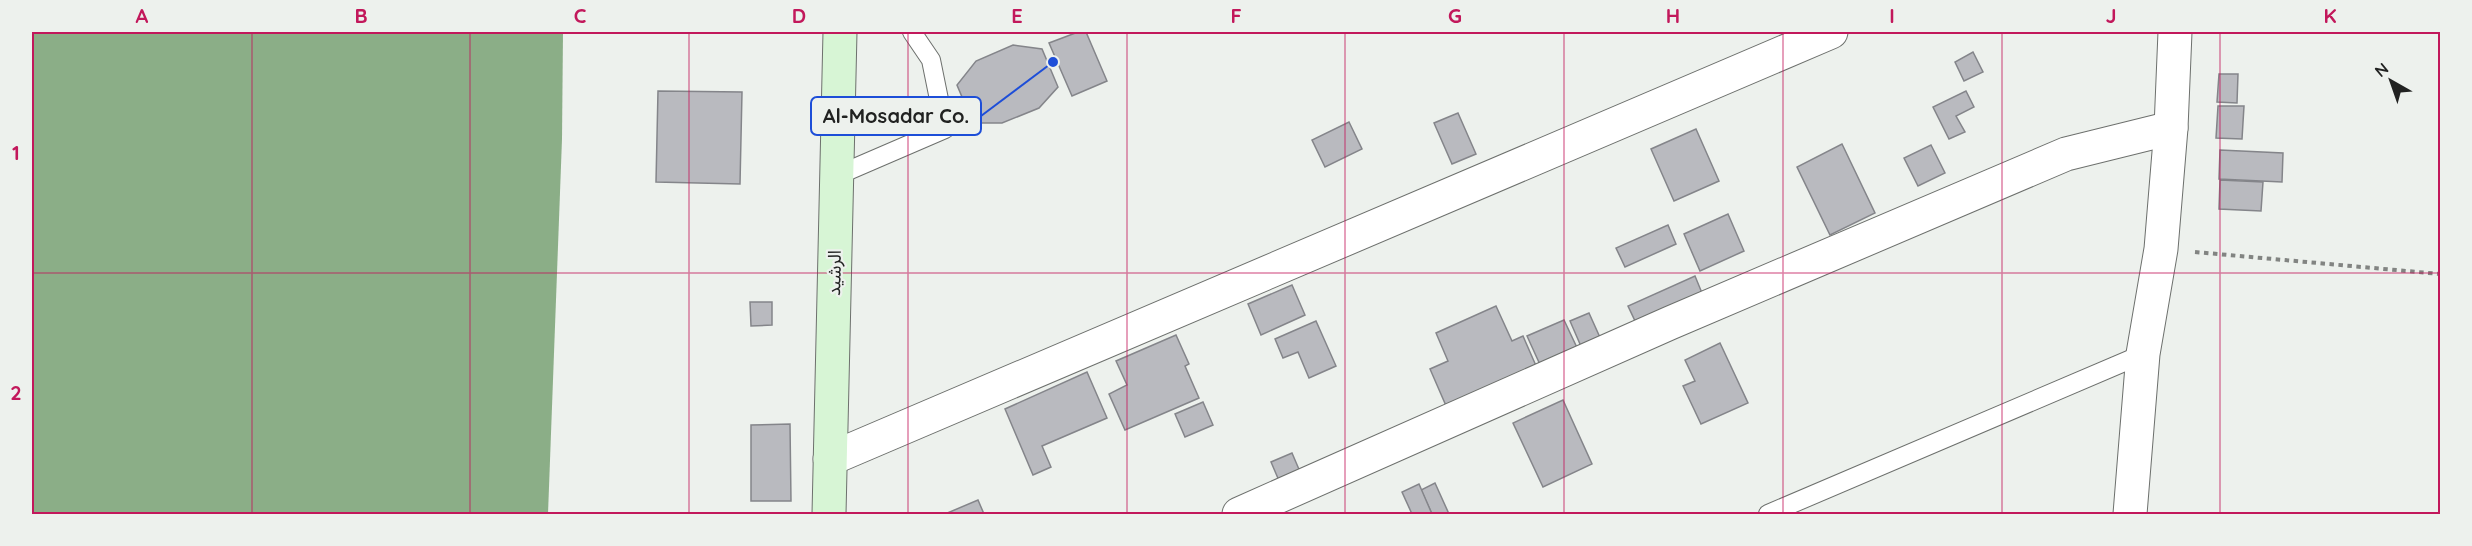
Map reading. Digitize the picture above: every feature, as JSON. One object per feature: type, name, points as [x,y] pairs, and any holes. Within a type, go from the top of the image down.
[{"type":"main road","name":"الرشيد","points":[[829,514],[840,32]]},
{"type":"street","points":[[830,459],[1831,32]]},
{"type":"street","points":[[2130,514],[2143,354],[2162,249],[2175,32]]},
{"type":"street","points":[[1239,514],[1670,323],[2066,154],[2171,128]]},
{"type":"lane","points":[[836,176],[945,129],[932,60],[912,32]]},
{"type":"lane","points":[[1768,514],[2143,354]]},
{"type":"path","points":[[2162,249],[2440,274]]},
{"type":"shaded area","points":[[32,32],[563,32],[562,139],[548,514],[32,514]]},
{"type":"building","points":[[1078,32],[1086,32],[1107,81],[1072,96],[1049,43]]},
{"type":"building","points":[[1013,45],[1042,49],[1058,87],[1039,108],[1002,123],[973,123],[957,85],[976,61]]},
{"type":"building","points":[[1973,52],[1983,72],[1964,81],[1955,62]]},
{"type":"building","points":[[2219,74],[2238,74],[2237,103],[2217,102]]},
{"type":"building","points":[[658,91],[742,92],[740,184],[656,182]]},
{"type":"building","points":[[1966,91],[1974,107],[1956,116],[1965,132],[1949,139],[1933,107]]},
{"type":"building","points":[[2218,106],[2244,106],[2242,139],[2216,138]]},
{"type":"building","points":[[1458,113],[1476,154],[1452,164],[1434,123]]},
{"type":"building","points":[[1349,122],[1362,149],[1325,167],[1312,140]]},
{"type":"building","points":[[1696,129],[1719,181],[1674,201],[1651,149]]},
{"type":"building","points":[[1842,144],[1875,213],[1830,235],[1797,167]]},
{"type":"building","points":[[1931,145],[1945,173],[1918,186],[1904,158]]},
{"type":"building","points":[[2220,150],[2283,153],[2282,182],[2219,179]]},
{"type":"building","points":[[2220,180],[2263,182],[2261,211],[2219,209]]},
{"type":"building","points":[[1728,214],[1744,251],[1700,271],[1684,234]]},
{"type":"building","points":[[1668,225],[1676,244],[1625,267],[1616,248]]},
{"type":"building","points":[[1695,276],[1702,293],[1636,323],[1628,306]]},
{"type":"building","points":[[1292,285],[1305,315],[1261,335],[1248,304]]},
{"type":"building","points":[[750,302],[772,302],[772,325],[751,326]]},
{"type":"building","points":[[1496,306],[1512,341],[1523,336],[1537,368],[1447,408],[1430,369],[1448,361],[1436,333]]},
{"type":"building","points":[[1589,313],[1602,342],[1583,351],[1570,321]]},
{"type":"building","points":[[1564,320],[1579,352],[1542,369],[1527,336]]},
{"type":"building","points":[[1316,321],[1336,366],[1309,378],[1298,352],[1283,358],[1275,339]]},
{"type":"building","points":[[1176,335],[1189,364],[1185,366],[1199,398],[1125,430],[1109,394],[1127,385],[1116,361]]},
{"type":"building","points":[[1720,343],[1748,403],[1701,424],[1683,386],[1695,381],[1685,360]]},
{"type":"building","points":[[1087,372],[1107,418],[1042,446],[1051,467],[1033,475],[1005,409]]},
{"type":"building","points":[[1563,400],[1592,464],[1543,487],[1513,423]]},
{"type":"building","points":[[1203,402],[1213,425],[1185,437],[1175,414]]},
{"type":"building","points":[[790,424],[791,501],[751,501],[751,425]]},
{"type":"building","points":[[1292,453],[1301,474],[1280,483],[1271,462]]},
{"type":"building","points":[[1435,483],[1449,514],[1432,514],[1421,490]]},
{"type":"building","points":[[1419,484],[1432,514],[1412,514],[1402,492]]},
{"type":"building","points":[[978,500],[984,514],[945,514]]},
{"type":"place","name":"Al-Mosadar Co.","points":[[1053,62]]}]
